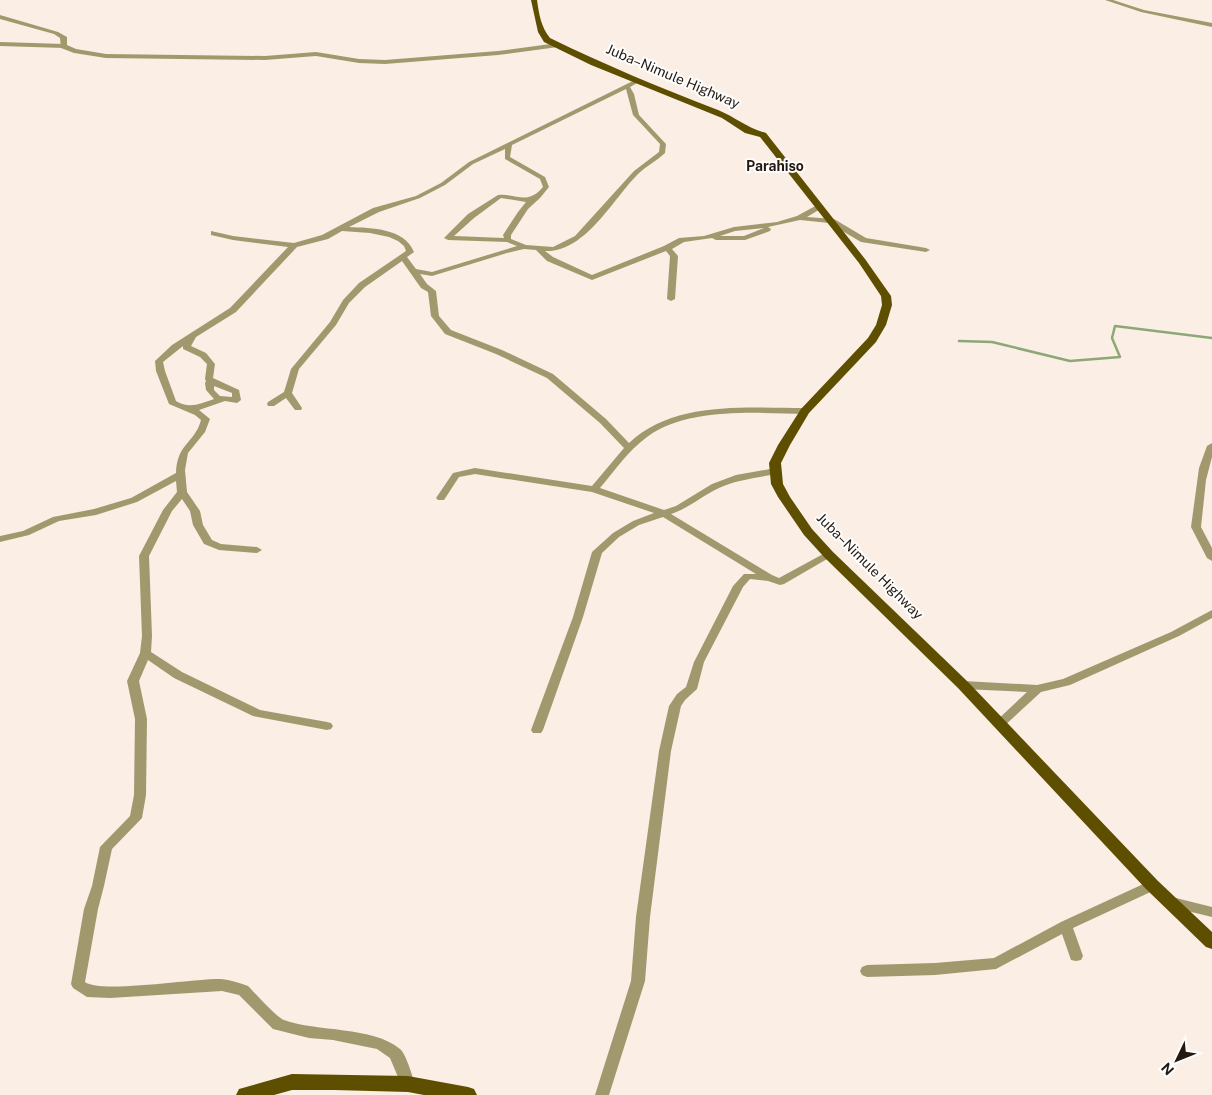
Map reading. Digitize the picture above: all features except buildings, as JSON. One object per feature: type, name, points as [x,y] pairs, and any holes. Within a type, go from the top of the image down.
[{"type":"main road","name":"Juba–Nimule Highway","points":[[534,0],[537,20],[541,32],[547,40],[632,83],[725,116],[748,131],[763,135],[831,221],[886,296],[887,305],[881,325],[872,340],[805,411],[775,463],[777,484],[791,509],[829,555],[963,685],[1152,885],[1212,942]]},
{"type":"main road","points":[[245,1095],[292,1082],[408,1084],[468,1095]]},
{"type":"street","points":[[1108,0],[1143,11],[1212,25]]},
{"type":"street","points":[[0,17],[56,33],[63,37],[64,46]]},
{"type":"street","points":[[0,44],[64,46],[74,51],[106,56],[265,58],[316,54],[359,61],[385,62],[498,53],[558,45]]},
{"type":"street","points":[[214,233],[233,238],[294,245],[310,243],[342,229],[376,210],[418,197],[443,184],[471,163],[632,83],[634,110],[637,116],[656,134],[663,144],[662,153],[636,172],[609,206],[598,215],[578,238],[554,249],[525,247],[505,251],[432,274],[414,270]]},
{"type":"street","points":[[508,240],[507,235],[526,207],[546,187],[543,178],[507,158],[509,145]]},
{"type":"street","points":[[525,247],[508,240],[448,238],[471,216],[500,196],[528,200],[538,197]]},
{"type":"street","points":[[538,248],[550,259],[592,278],[667,248],[682,240],[705,238],[734,229],[777,224],[800,218],[819,206]]},
{"type":"street","points":[[800,218],[831,221],[864,240],[926,250]]},
{"type":"street","points":[[298,408],[290,400],[288,393],[295,369],[333,323],[346,302],[373,277],[410,252],[409,246],[405,242],[382,232],[342,229]]},
{"type":"street","points":[[257,550],[218,547],[208,542],[198,525],[195,511],[182,492],[179,475],[185,450],[198,436],[206,419],[198,412],[172,402],[171,393],[159,369],[159,361],[175,347],[233,310],[294,245]]},
{"type":"street","points":[[667,248],[674,256],[671,299]]},
{"type":"street","points":[[403,257],[424,286],[432,292],[435,316],[448,332],[499,352],[550,376],[603,421],[629,448]]},
{"type":"street","points":[[193,336],[186,347],[203,355],[211,364],[208,375],[212,382],[236,392],[237,400],[214,396],[209,383],[212,382]]},
{"type":"street","points":[[271,404],[288,393]]},
{"type":"street","points":[[188,408],[201,408],[223,398]]},
{"type":"street","points":[[594,489],[629,448],[652,429],[674,420],[717,412],[805,411]]},
{"type":"street","points":[[1212,446],[1203,465],[1199,493],[1201,510],[1196,527],[1212,558]]},
{"type":"street","points":[[441,498],[456,475],[475,471],[594,489],[663,513],[770,578],[780,582],[829,555]]},
{"type":"street","points":[[537,730],[578,617],[597,552],[616,535],[636,523],[679,508],[716,486],[739,477],[776,471]]},
{"type":"street","points":[[0,539],[26,533],[56,518],[103,510],[134,500],[179,475]]},
{"type":"street","points":[[182,492],[168,510],[144,556],[147,636],[145,653],[133,681],[141,720],[140,795],[136,818],[106,847],[98,886],[90,909],[78,984],[87,990],[110,992],[222,985],[243,990],[278,1025],[380,1044],[396,1054],[408,1084]]},
{"type":"street","points":[[602,1095],[638,981],[643,917],[657,810],[665,751],[675,706],[681,697],[691,689],[700,662],[738,586],[748,576],[770,578]]},
{"type":"street","points":[[963,685],[1037,689],[1066,682],[1175,634],[1212,613]]},
{"type":"street","points":[[145,653],[178,675],[257,713],[327,726]]},
{"type":"street","points":[[1000,724],[1037,689]]},
{"type":"street","points":[[867,970],[936,973],[996,962],[1152,885]]},
{"type":"street","points":[[1172,902],[1212,912]]},
{"type":"street","points":[[1066,926],[1076,956]]},
{"type":"waterway","points":[[959,341],[992,342],[1070,361],[1120,357],[1112,338],[1115,326],[1212,338]]},
{"type":"district","name":"Parahiso","points":[[775,166]]}]
